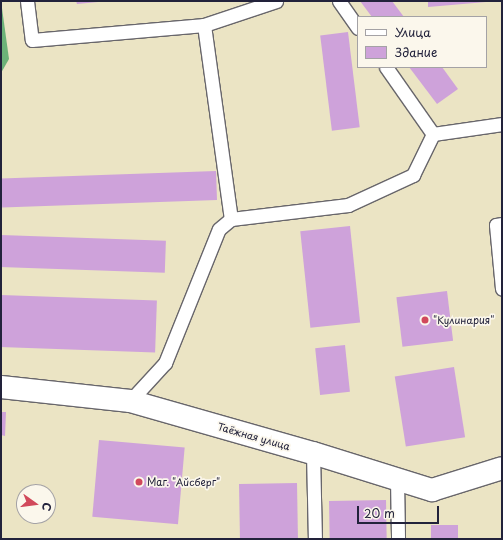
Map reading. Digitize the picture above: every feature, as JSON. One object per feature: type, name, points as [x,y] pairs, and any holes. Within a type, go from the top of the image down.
[{"type":"street","name":"Таёжная улица","points":[[1,387],[130,401],[313,453],[432,490],[502,468]]},
{"type":"lane","points":[[28,1],[32,40],[204,25],[276,1]]},
{"type":"lane","points":[[339,1],[357,27]]},
{"type":"lane","points":[[204,25],[232,219]]},
{"type":"lane","points":[[387,68],[433,134]]},
{"type":"lane","points":[[433,134],[502,124]]},
{"type":"lane","points":[[130,401],[166,363],[219,229],[232,219],[348,205],[413,175],[433,134]]},
{"type":"lane","points":[[502,224],[496,225],[502,290]]},
{"type":"lane","points":[[313,453],[315,539]]},
{"type":"lane","points":[[397,479],[398,539]]},
{"type":"green space","points":[[1,1],[9,59],[1,73]]},
{"type":"building","points":[[76,1],[98,1],[98,2],[77,4]]},
{"type":"building","points":[[360,1],[392,1],[403,16],[371,16]]},
{"type":"building","points":[[428,1],[486,1],[486,2],[428,7]]},
{"type":"building","points":[[348,32],[360,127],[332,131],[320,35]]},
{"type":"building","points":[[410,68],[443,68],[458,89],[437,104]]},
{"type":"building","points":[[216,171],[217,200],[2,207],[1,179]]},
{"type":"building","points":[[350,226],[360,322],[310,328],[300,231]]},
{"type":"building","points":[[1,235],[166,241],[165,273],[1,267]]},
{"type":"building","name":"\"Кулинария\"","points":[[447,291],[453,341],[402,347],[396,297]]},
{"type":"building","points":[[1,295],[157,300],[155,352],[1,347]]},
{"type":"building","points":[[345,345],[350,392],[320,395],[315,348]]},
{"type":"building","points":[[454,367],[465,437],[406,447],[395,376]]},
{"type":"building","points":[[1,412],[6,412],[5,436],[1,435]]},
{"type":"building","name":"Маг. \"Айсберг\"","points":[[99,440],[185,447],[178,524],[92,517]]},
{"type":"building","points":[[297,483],[298,539],[240,539],[239,484]]},
{"type":"building","points":[[386,500],[387,539],[330,539],[329,501]]},
{"type":"building","points":[[431,525],[458,525],[458,539],[431,539]]},
{"type":"place","name":"\"Кулинария\"","points":[[425,320]]},
{"type":"place","name":"Маг. \"Айсберг\"","points":[[139,482]]}]
